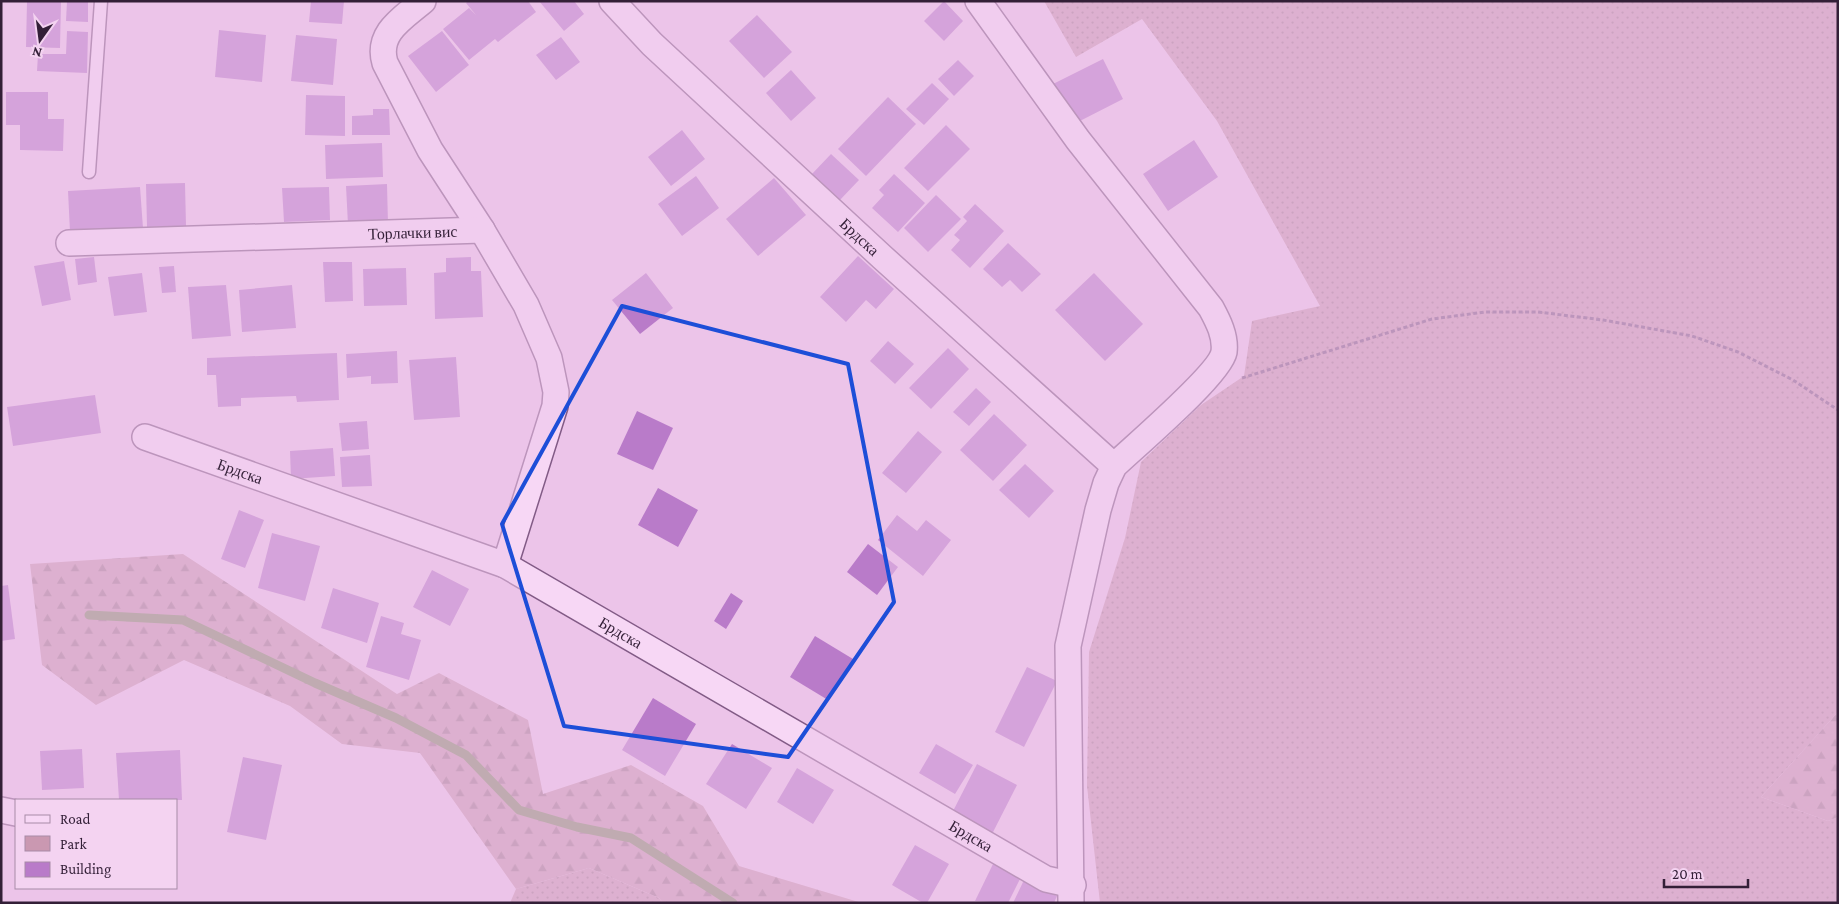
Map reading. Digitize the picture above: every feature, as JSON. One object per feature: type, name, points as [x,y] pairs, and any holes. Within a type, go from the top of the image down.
[{"type":"street","name":"Торлачки вис","points":[[424,1],[386,34],[382,54],[430,150],[482,230]]},
{"type":"street","name":"Брдска","points":[[612,1],[652,44],[882,257],[1114,466]]},
{"type":"street","name":"Брдска","points":[[978,1],[1078,140],[1218,320],[1224,344],[1224,353],[1220,362],[1200,386],[1114,466],[1106,483],[1098,510],[1068,646],[1072,894]]},
{"type":"street","name":"Торлачки вис","points":[[69,243],[482,230]]},
{"type":"street","points":[[482,230],[526,305],[540,334],[549,358],[556,392],[548,435],[506,565]]},
{"type":"street","name":"Брдска","points":[[145,437],[506,565],[1072,894]]},
{"type":"street","points":[[1,810],[15,812]]},
{"type":"lane","points":[[88,172],[101,1]]},
{"type":"path","points":[[1200,386],[1224,384],[1432,319],[1485,312],[1538,312],[1603,320],[1692,336],[1738,352],[1794,380],[1838,410]]},
{"type":"highlighted area","points":[[622,306],[848,364],[894,602],[788,757],[564,726],[502,524]]},
{"type":"green space","points":[[1044,1],[1838,1],[1838,712],[1761,797],[1828,821],[1838,817],[1838,903],[1100,903],[1087,786],[1089,652],[1125,538],[1141,462],[1201,405],[1244,376],[1252,321],[1320,306],[1217,121],[1142,19],[1076,57]]},
{"type":"green space","points":[[183,554],[397,694],[439,673],[528,720],[543,794],[631,765],[703,806],[739,866],[862,903],[663,903],[659,898],[589,868],[516,889],[420,753],[342,744],[290,706],[184,660],[96,705],[42,665],[30,564]]},
{"type":"green space","points":[[1838,712],[1838,817],[1828,821],[1761,797]]},
{"type":"green space","points":[[589,868],[659,898],[663,903],[510,903],[516,889]]},
{"type":"building","points":[[27,1],[61,1],[60,48],[26,47]]},
{"type":"building","points":[[67,1],[88,1],[88,22],[66,21]]},
{"type":"building","points":[[311,1],[344,1],[342,24],[309,22]]},
{"type":"building","points":[[468,1],[528,1],[536,12],[498,42],[495,39],[469,60],[443,29],[469,8],[476,15],[466,3]]},
{"type":"building","points":[[539,1],[574,1],[584,14],[564,31]]},
{"type":"building","points":[[944,1],[963,21],[944,41],[924,21]]},
{"type":"building","points":[[757,15],[792,52],[764,78],[729,41]]},
{"type":"building","points":[[219,30],[266,35],[262,82],[215,77]]},
{"type":"building","points":[[67,31],[88,32],[87,73],[37,71],[38,54],[66,54]]},
{"type":"building","points":[[442,31],[469,65],[436,92],[408,56]]},
{"type":"building","points":[[296,35],[337,39],[333,85],[291,81]]},
{"type":"building","points":[[561,37],[580,62],[556,80],[536,55]]},
{"type":"building","points":[[1103,59],[1123,99],[1074,124],[1053,84]]},
{"type":"building","points":[[958,60],[974,76],[954,96],[938,79]]},
{"type":"building","points":[[791,70],[816,98],[791,121],[766,93]]},
{"type":"building","points":[[932,83],[949,99],[924,125],[906,109]]},
{"type":"building","points":[[6,92],[48,92],[48,119],[64,119],[63,151],[20,150],[20,125],[6,125]]},
{"type":"building","points":[[306,95],[345,96],[345,136],[305,135]]},
{"type":"building","points":[[888,97],[916,124],[866,176],[838,149]]},
{"type":"building","points":[[373,109],[389,109],[390,135],[352,135],[352,116],[373,115]]},
{"type":"building","points":[[946,125],[970,149],[928,191],[904,168]]},
{"type":"building","points":[[682,130],[705,159],[671,186],[648,157]]},
{"type":"building","points":[[1194,140],[1218,177],[1168,211],[1143,174]]},
{"type":"building","points":[[382,143],[383,177],[326,179],[325,145]]},
{"type":"building","points":[[831,154],[859,180],[839,201],[811,175]]},
{"type":"building","points":[[894,174],[925,203],[898,232],[872,208],[884,195],[879,190]]},
{"type":"building","points":[[696,176],[719,208],[682,236],[658,204]]},
{"type":"building","points":[[774,178],[806,215],[758,256],[726,219]]},
{"type":"building","points":[[185,183],[186,226],[147,227],[146,184]]},
{"type":"building","points":[[387,184],[388,224],[348,225],[346,186]]},
{"type":"building","points":[[140,187],[143,228],[70,232],[68,191]]},
{"type":"building","points":[[329,187],[330,220],[284,222],[282,188]]},
{"type":"building","points":[[936,195],[961,219],[928,252],[904,228]]},
{"type":"building","points":[[975,204],[1004,231],[970,268],[951,250],[960,240],[954,235],[967,221],[963,217]]},
{"type":"building","points":[[1008,243],[1041,274],[1022,292],[1010,280],[1002,287],[983,269]]},
{"type":"building","points":[[858,256],[894,289],[876,309],[866,300],[846,322],[820,297]]},
{"type":"building","points":[[94,257],[97,282],[78,285],[75,259]]},
{"type":"building","points":[[471,257],[471,271],[481,271],[483,317],[435,319],[434,273],[446,272],[446,258]]},
{"type":"building","points":[[64,261],[71,300],[42,306],[34,266]]},
{"type":"building","points":[[323,262],[352,262],[353,301],[325,302]]},
{"type":"building","points":[[174,266],[176,292],[162,293],[159,267]]},
{"type":"building","points":[[406,268],[407,305],[364,306],[363,269]]},
{"type":"building","points":[[142,273],[147,312],[114,316],[108,277]]},
{"type":"building","points":[[646,273],[673,308],[640,334],[612,300]]},
{"type":"building","points":[[1094,273],[1143,324],[1105,361],[1055,310]]},
{"type":"building","points":[[226,285],[231,336],[192,339],[188,287]]},
{"type":"building","points":[[292,285],[296,328],[242,332],[239,290]]},
{"type":"building","points":[[888,341],[914,364],[895,384],[870,361]]},
{"type":"building","points":[[948,348],[969,369],[931,409],[909,388]]},
{"type":"building","points":[[397,351],[398,383],[371,384],[371,376],[347,378],[346,354]]},
{"type":"building","points":[[337,353],[339,400],[297,402],[296,396],[241,398],[241,406],[218,407],[216,375],[207,375],[207,358]]},
{"type":"building","points":[[456,357],[460,417],[414,420],[409,360]]},
{"type":"building","points":[[976,388],[991,402],[969,426],[953,412]]},
{"type":"building","points":[[95,395],[101,433],[13,446],[7,407]]},
{"type":"building","points":[[637,411],[673,428],[653,470],[617,454]]},
{"type":"building","points":[[994,414],[1027,445],[993,481],[960,450]]},
{"type":"building","points":[[367,421],[369,449],[342,451],[339,423]]},
{"type":"building","points":[[918,431],[942,452],[906,493],[882,473]]},
{"type":"building","points":[[333,448],[335,476],[291,479],[290,451]]},
{"type":"building","points":[[370,455],[372,486],[342,487],[340,457]]},
{"type":"building","points":[[1025,464],[1054,491],[1029,518],[999,490]]},
{"type":"building","points":[[658,488],[698,510],[678,547],[638,525]]},
{"type":"building","points":[[239,510],[264,520],[245,568],[221,559]]},
{"type":"building","points":[[897,515],[917,531],[926,520],[951,540],[923,576],[878,540]]},
{"type":"building","points":[[272,533],[320,546],[305,601],[258,588]]},
{"type":"building","points":[[868,544],[898,567],[877,595],[847,572]]},
{"type":"building","points":[[432,570],[469,589],[450,626],[413,607]]},
{"type":"building","points":[[8,585],[15,639],[1,641],[1,586]]},
{"type":"building","points":[[333,588],[379,603],[367,643],[321,628]]},
{"type":"building","points":[[731,593],[743,601],[726,629],[714,621]]},
{"type":"building","points":[[381,616],[404,623],[401,634],[421,640],[409,680],[366,667]]},
{"type":"building","points":[[815,636],[853,659],[828,700],[790,677]]},
{"type":"building","points":[[1027,667],[1057,681],[1024,747],[995,732]]},
{"type":"building","points":[[653,698],[696,724],[665,776],[622,750]]},
{"type":"building","points":[[732,744],[772,768],[746,809],[706,784]]},
{"type":"building","points":[[936,744],[973,765],[955,794],[919,773]]},
{"type":"building","points":[[82,749],[84,788],[42,790],[40,751]]},
{"type":"building","points":[[180,750],[182,800],[119,799],[116,753]]},
{"type":"building","points":[[243,757],[282,765],[266,840],[227,832]]},
{"type":"building","points":[[977,764],[1017,785],[990,838],[950,817]]},
{"type":"building","points":[[797,768],[834,790],[813,824],[777,802]]},
{"type":"building","points":[[915,845],[949,864],[927,903],[923,903],[892,885]]},
{"type":"building","points":[[993,864],[1021,877],[1008,903],[975,901]]},
{"type":"building","points":[[1024,880],[1057,896],[1054,903],[1013,903]]},
{"type":"waterway","points":[[89,615],[183,620],[315,683],[396,718],[466,755],[519,810],[577,827],[631,838],[733,903]]}]
